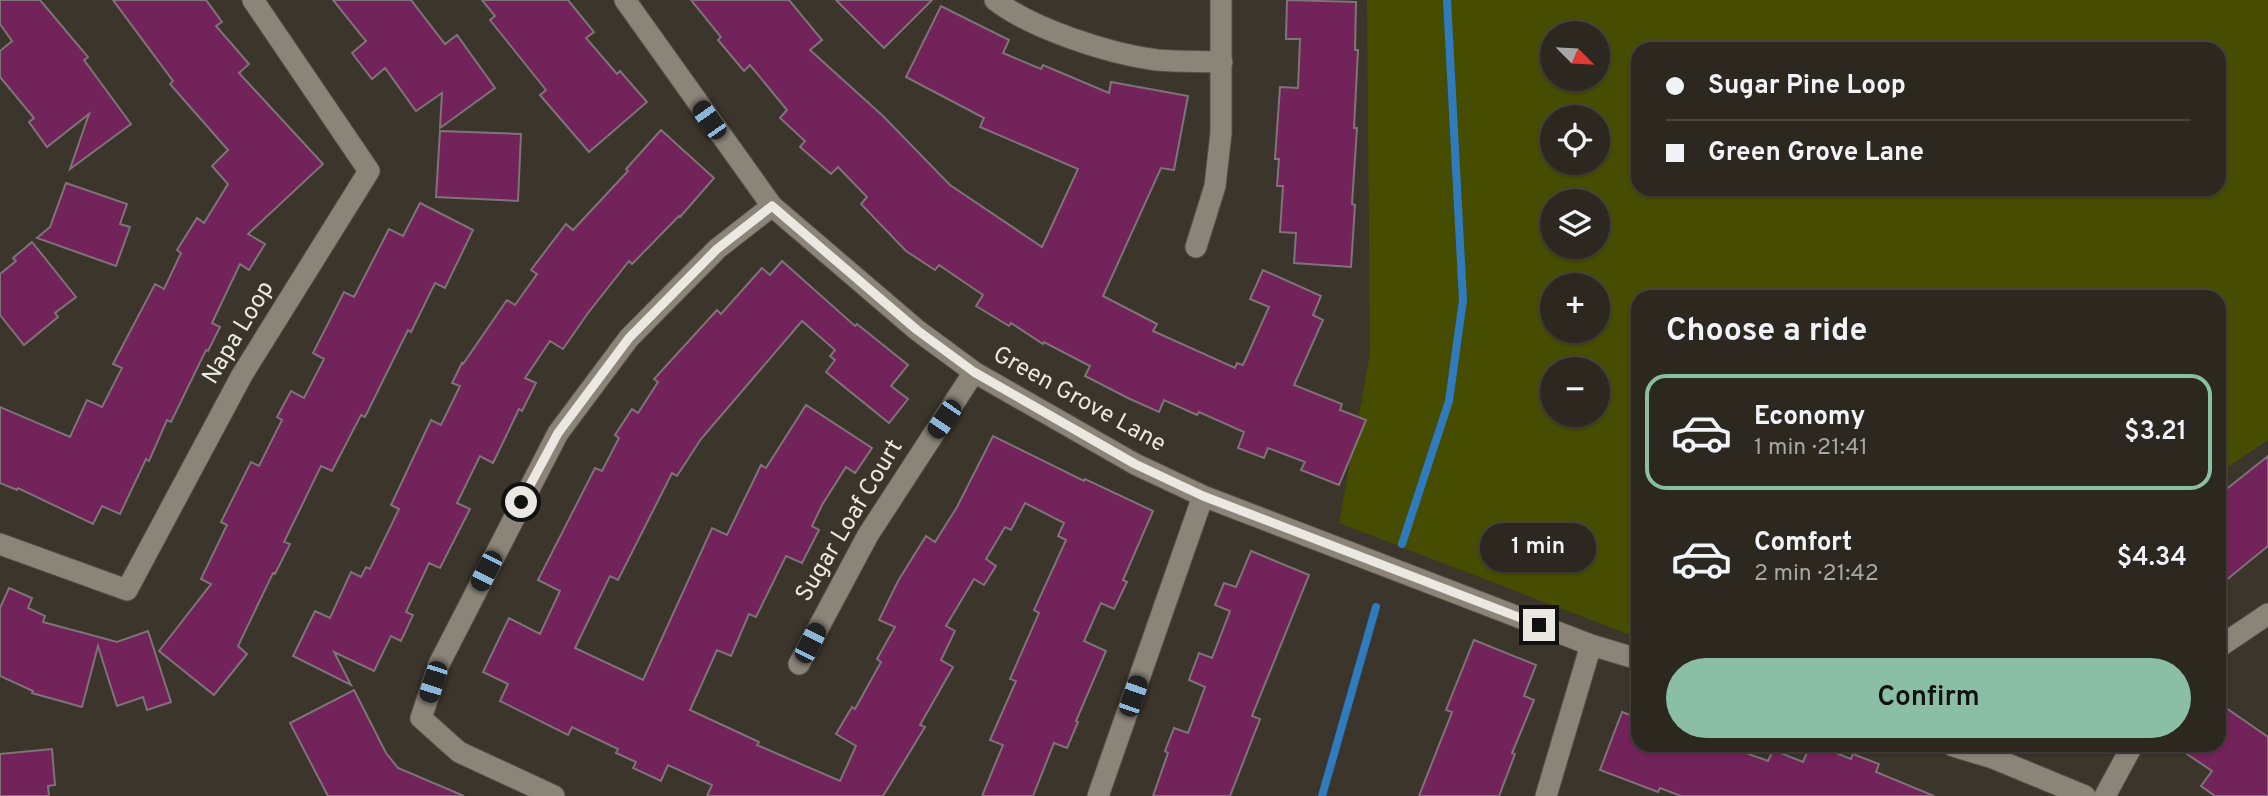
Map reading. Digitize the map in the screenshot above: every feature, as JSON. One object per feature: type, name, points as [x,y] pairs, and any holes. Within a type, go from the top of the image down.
[{"type":"street","name":"Napa Loop","points":[[0,544],[127,590],[242,375],[369,171],[253,0]]},
{"type":"street","name":"Green Grove Lane","points":[[625,0],[772,206],[906,322],[974,372],[1135,464],[1203,496],[1591,645],[1631,657]]},
{"type":"street","points":[[995,0],[1047,29],[1102,49],[1156,60],[1222,62]]},
{"type":"street","points":[[1196,247],[1215,186],[1222,133],[1221,0]]},
{"type":"street","points":[[554,796],[458,752],[421,718],[439,664],[558,433],[629,338],[717,249],[772,206]]},
{"type":"street","name":"Sugar Loaf Court","points":[[799,664],[867,535],[974,372]]},
{"type":"street","points":[[1098,796],[1203,496]]},
{"type":"street","points":[[2226,642],[2268,614]]},
{"type":"street","points":[[1546,796],[1591,645]]},
{"type":"street","points":[[1973,752],[2085,796]]},
{"type":"street","points":[[2105,796],[2129,752]]},
{"type":"green space","points":[[1367,0],[2268,0],[2268,440],[2226,468],[2226,290],[1631,290],[1631,635],[1339,523],[1370,354]]},
{"type":"building","points":[[0,0],[40,0],[88,57],[84,60],[131,124],[70,169],[89,114],[47,147],[29,122],[34,118],[0,77],[0,51],[12,41],[0,24]]},
{"type":"building","points":[[113,0],[206,0],[222,22],[216,26],[249,64],[239,73],[323,164],[248,234],[265,244],[249,270],[240,264],[212,323],[220,327],[171,422],[167,420],[149,461],[146,459],[120,514],[102,506],[93,524],[18,488],[17,490],[0,483],[0,407],[70,437],[87,400],[102,407],[122,368],[113,364],[155,284],[164,289],[181,253],[177,250],[197,218],[204,223],[228,184],[212,166],[228,150],[170,84],[173,81]]},
{"type":"building","points":[[333,0],[411,0],[445,44],[457,35],[495,88],[440,128],[442,93],[416,111],[385,68],[372,79],[352,53],[366,41]]},
{"type":"building","points":[[482,0],[568,0],[594,32],[586,38],[617,74],[620,71],[647,102],[589,152],[540,95],[546,90],[490,20],[495,16]]},
{"type":"building","points":[[691,0],[789,0],[822,40],[810,50],[883,116],[950,185],[1042,247],[1078,169],[980,127],[984,118],[906,77],[941,6],[1009,40],[1003,53],[1041,69],[1043,65],[1109,93],[1111,82],[1188,96],[1174,170],[1161,168],[1103,296],[1157,324],[1153,331],[1235,368],[1237,363],[1243,365],[1269,307],[1250,299],[1263,270],[1321,296],[1313,315],[1323,320],[1294,385],[1342,404],[1340,410],[1366,420],[1339,485],[1301,470],[1305,462],[1268,448],[1264,458],[1238,448],[1244,432],[1199,412],[1197,415],[1164,400],[1159,412],[1130,399],[1085,376],[1090,366],[1044,342],[1043,344],[1011,323],[1009,326],[976,306],[983,295],[939,265],[935,270],[906,251],[861,204],[867,197],[838,167],[831,174],[800,147],[805,141],[780,118],[787,110],[750,65],[744,71],[718,40],[721,37]]},
{"type":"building","points":[[836,0],[932,0],[884,48]]},
{"type":"building","points":[[1287,0],[1356,2],[1355,50],[1358,50],[1354,128],[1357,128],[1351,267],[1294,263],[1296,233],[1280,232],[1283,186],[1277,186],[1279,159],[1275,159],[1280,87],[1298,88],[1300,39],[1286,39]]},
{"type":"building","points":[[661,130],[714,178],[680,217],[632,264],[629,261],[563,349],[550,341],[525,378],[536,383],[522,411],[519,409],[493,463],[480,456],[457,503],[470,509],[440,568],[429,563],[406,612],[413,615],[401,641],[391,636],[374,671],[334,652],[351,685],[293,656],[315,611],[330,618],[351,572],[361,577],[366,567],[370,569],[399,509],[391,505],[431,420],[441,425],[460,386],[452,383],[462,363],[507,300],[515,305],[537,274],[531,270],[566,224],[573,230],[628,171],[626,169]]},
{"type":"building","points":[[440,131],[521,134],[518,201],[436,197]]},
{"type":"building","points":[[66,183],[127,204],[120,224],[130,227],[116,266],[37,238],[50,227]]},
{"type":"building","points":[[420,203],[473,230],[445,288],[435,283],[411,332],[408,330],[365,417],[361,415],[332,471],[321,466],[284,542],[290,544],[238,646],[247,654],[214,695],[159,651],[211,584],[201,579],[227,525],[221,522],[251,462],[259,466],[282,420],[277,417],[291,391],[304,398],[324,359],[313,353],[344,292],[354,297],[389,229],[403,236]]},
{"type":"building","points":[[32,242],[76,297],[55,313],[58,317],[24,345],[0,315],[0,274],[16,261],[13,258]]},
{"type":"building","points":[[782,261],[855,326],[857,324],[908,365],[891,386],[908,399],[889,423],[826,372],[835,360],[830,356],[835,350],[802,321],[701,439],[677,476],[672,473],[618,580],[610,576],[575,648],[643,680],[712,528],[727,535],[761,465],[766,468],[806,405],[872,448],[855,473],[846,467],[812,526],[819,530],[802,563],[786,556],[756,617],[749,614],[731,656],[717,650],[690,710],[759,742],[757,745],[840,781],[856,746],[836,734],[852,707],[855,709],[881,662],[877,659],[895,627],[879,620],[898,581],[926,536],[935,542],[957,507],[993,436],[1084,481],[1085,479],[1153,511],[1123,580],[1127,582],[1114,609],[1101,603],[1084,641],[1106,651],[1067,748],[1054,743],[1033,796],[982,796],[1003,745],[990,740],[1016,681],[1010,679],[1039,613],[1034,610],[1066,540],[1058,536],[1064,523],[1025,503],[1011,530],[1005,527],[986,559],[996,566],[984,585],[974,579],[946,626],[955,631],[941,660],[953,667],[920,725],[925,727],[883,796],[707,796],[712,785],[668,765],[661,781],[633,768],[636,762],[616,753],[618,749],[572,727],[568,735],[500,701],[508,684],[483,672],[509,618],[540,634],[560,591],[538,580],[595,468],[602,471],[619,438],[615,435],[632,409],[638,413],[658,382],[654,379],[717,310],[721,314],[762,268],[770,275]]},
{"type":"building","points":[[2268,456],[2268,546],[2226,580],[2226,489]]},
{"type":"building","points":[[1251,551],[1309,575],[1252,716],[1260,719],[1230,796],[1153,796],[1174,728],[1188,733],[1205,687],[1189,680],[1199,653],[1212,658],[1230,611],[1215,605],[1224,583],[1236,587]]},
{"type":"building","points":[[9,588],[32,598],[28,608],[45,616],[43,622],[117,642],[148,631],[171,702],[147,710],[143,697],[117,706],[98,646],[82,707],[32,693],[33,691],[0,676],[0,608]]},
{"type":"building","points":[[1474,640],[1536,665],[1524,696],[1534,700],[1512,753],[1515,754],[1499,796],[1419,796],[1452,712],[1446,710]]},
{"type":"building","points":[[354,690],[386,753],[398,768],[464,796],[328,796],[290,723]]},
{"type":"building","points":[[2226,708],[2268,737],[2268,796],[2215,796],[2201,786],[2212,771],[2184,752],[2226,752]]},
{"type":"building","points":[[1622,712],[1631,715],[1631,752],[1743,752],[1768,761],[1772,752],[1778,752],[1803,762],[1807,752],[1833,752],[1851,759],[1853,754],[1879,764],[1876,772],[1934,796],[1681,796],[1660,788],[1658,792],[1600,770]]},
{"type":"building","points":[[52,749],[55,785],[48,786],[49,796],[0,796],[0,754]]},
{"type":"waterway","points":[[1402,544],[1449,401],[1463,300],[1447,0]]},
{"type":"waterway","points":[[1322,796],[1376,607]]},
{"type":"route","points":[[521,502],[558,433],[629,338],[717,249],[772,206],[917,330],[974,372],[1135,464],[1203,496],[1539,625]]}]
